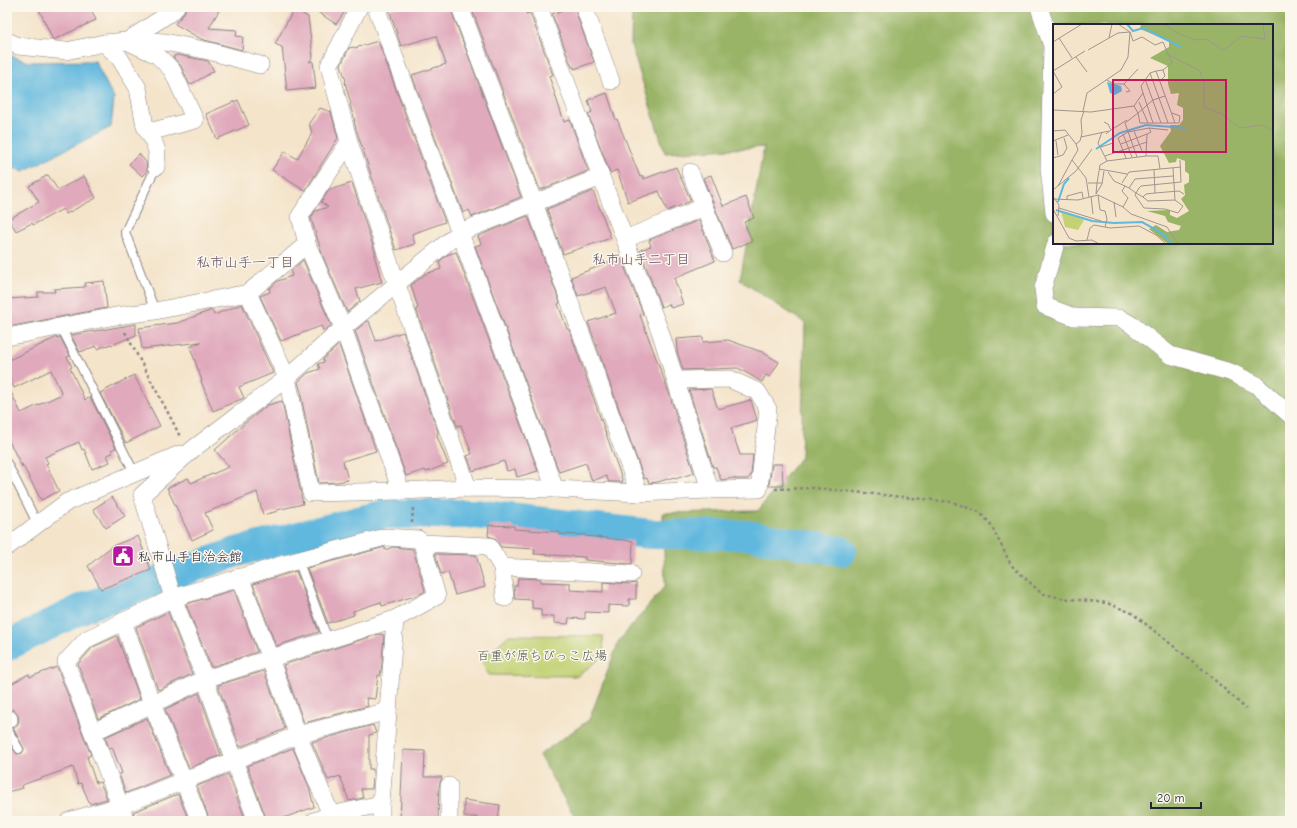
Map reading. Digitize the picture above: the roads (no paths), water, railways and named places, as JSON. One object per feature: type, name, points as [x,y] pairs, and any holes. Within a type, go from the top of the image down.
[{"type":"street","points":[[128,40],[173,11],[176,7]]},
{"type":"street","points":[[359,7],[329,66],[349,142],[468,488]]},
{"type":"street","points":[[376,7],[555,489]]},
{"type":"street","points":[[460,7],[534,203],[639,493]]},
{"type":"street","points":[[584,7],[611,81]]},
{"type":"street","points":[[1039,7],[1052,46],[1049,169],[1053,204]]},
{"type":"street","points":[[542,9],[601,177],[661,334],[710,490]]},
{"type":"street","points":[[128,40],[157,55],[172,70],[194,120],[149,132]]},
{"type":"street","points":[[7,41],[18,46],[66,52],[104,43],[128,40],[165,42],[209,51],[260,65]]},
{"type":"street","points":[[104,43],[119,57],[138,88],[145,126],[157,151],[156,167]]},
{"type":"street","points":[[349,142],[300,216],[307,244],[343,328],[401,491]]},
{"type":"street","points":[[690,172],[723,253]]},
{"type":"street","points":[[257,821],[205,679],[173,598],[142,495],[189,450],[287,378],[343,328],[460,232],[601,177]]},
{"type":"street","points":[[625,239],[704,207]]},
{"type":"street","points":[[7,337],[248,293],[307,244]]},
{"type":"street","points":[[1056,244],[1043,288],[1045,306],[1074,317],[1120,318],[1132,325],[1170,354],[1230,372],[1255,384],[1290,414]]},
{"type":"street","points":[[248,293],[287,378],[311,493],[468,488],[555,489],[639,493],[759,489],[768,409],[758,392],[730,379],[676,380]]},
{"type":"street","points":[[7,547],[67,502],[189,450]]},
{"type":"street","points":[[93,732],[205,679],[395,619],[437,596],[422,543],[418,539],[384,537],[298,560],[173,598],[87,639],[66,662],[123,813]]},
{"type":"street","points":[[422,543],[488,546],[502,567],[505,598]]},
{"type":"street","points":[[502,567],[631,574]]},
{"type":"street","points":[[240,577],[298,736],[331,815]]},
{"type":"street","points":[[380,821],[395,619]]},
{"type":"street","points":[[123,622],[152,704],[200,821]]},
{"type":"street","points":[[69,821],[123,813],[184,781],[298,736],[388,711]]},
{"type":"street","points":[[449,821],[450,786]]},
{"type":"street","points":[[314,821],[331,815],[381,804]]},
{"type":"lane","points":[[154,311],[125,232],[156,167]]},
{"type":"lane","points":[[61,327],[135,474]]},
{"type":"lane","points":[[7,463],[38,525]]},
{"type":"lane","points":[[298,560],[328,640]]},
{"type":"lane","points":[[8,723],[19,749]]},
{"type":"water","points":[[7,54],[28,62],[95,61],[114,99],[111,127],[23,171],[7,165]]},
{"type":"waterway","points":[[7,646],[83,608],[236,552],[386,514],[475,514],[650,534],[748,535],[842,551]]},
{"type":"place","name":"私市山手自治会館","points":[[123,556]]},
{"type":"district","name":"私市山手二丁目","points":[[641,259]]},
{"type":"district","name":"私市山手一丁目","points":[[245,262]]},
{"type":"park label","name":"百重が原ちびっこ広場","points":[[542,655]]}]
